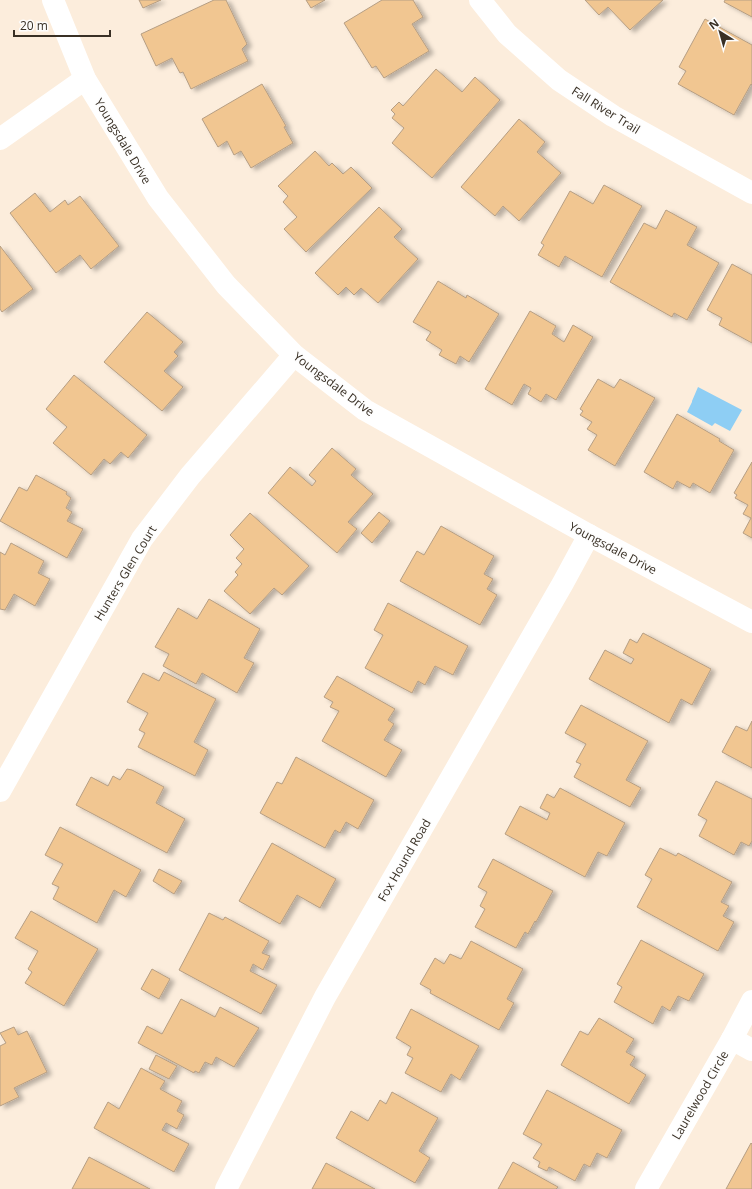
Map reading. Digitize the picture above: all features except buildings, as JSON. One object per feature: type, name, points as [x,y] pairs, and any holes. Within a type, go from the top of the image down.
[{"type":"street","name":"Youngsdale Drive","points":[[53,0],[85,79],[158,198],[226,285],[294,355],[365,410],[589,535],[752,622]]},
{"type":"street","name":"Fall River Trail","points":[[480,0],[507,34],[559,80],[613,116],[752,193]]},
{"type":"street","points":[[0,139],[85,79]]},
{"type":"street","name":"Hunters Glen Court","points":[[0,791],[142,539],[190,476],[294,355]]},
{"type":"street","name":"Fox Hound Road","points":[[226,1189],[325,997],[563,583],[589,535]]},
{"type":"street","name":"Laurelwood Circle","points":[[646,1189],[732,1039],[752,1001]]},
{"type":"street","points":[[732,1039],[752,1050]]},
{"type":"water","points":[[698,387],[742,410],[730,431],[715,423],[712,426],[687,412]]}]
